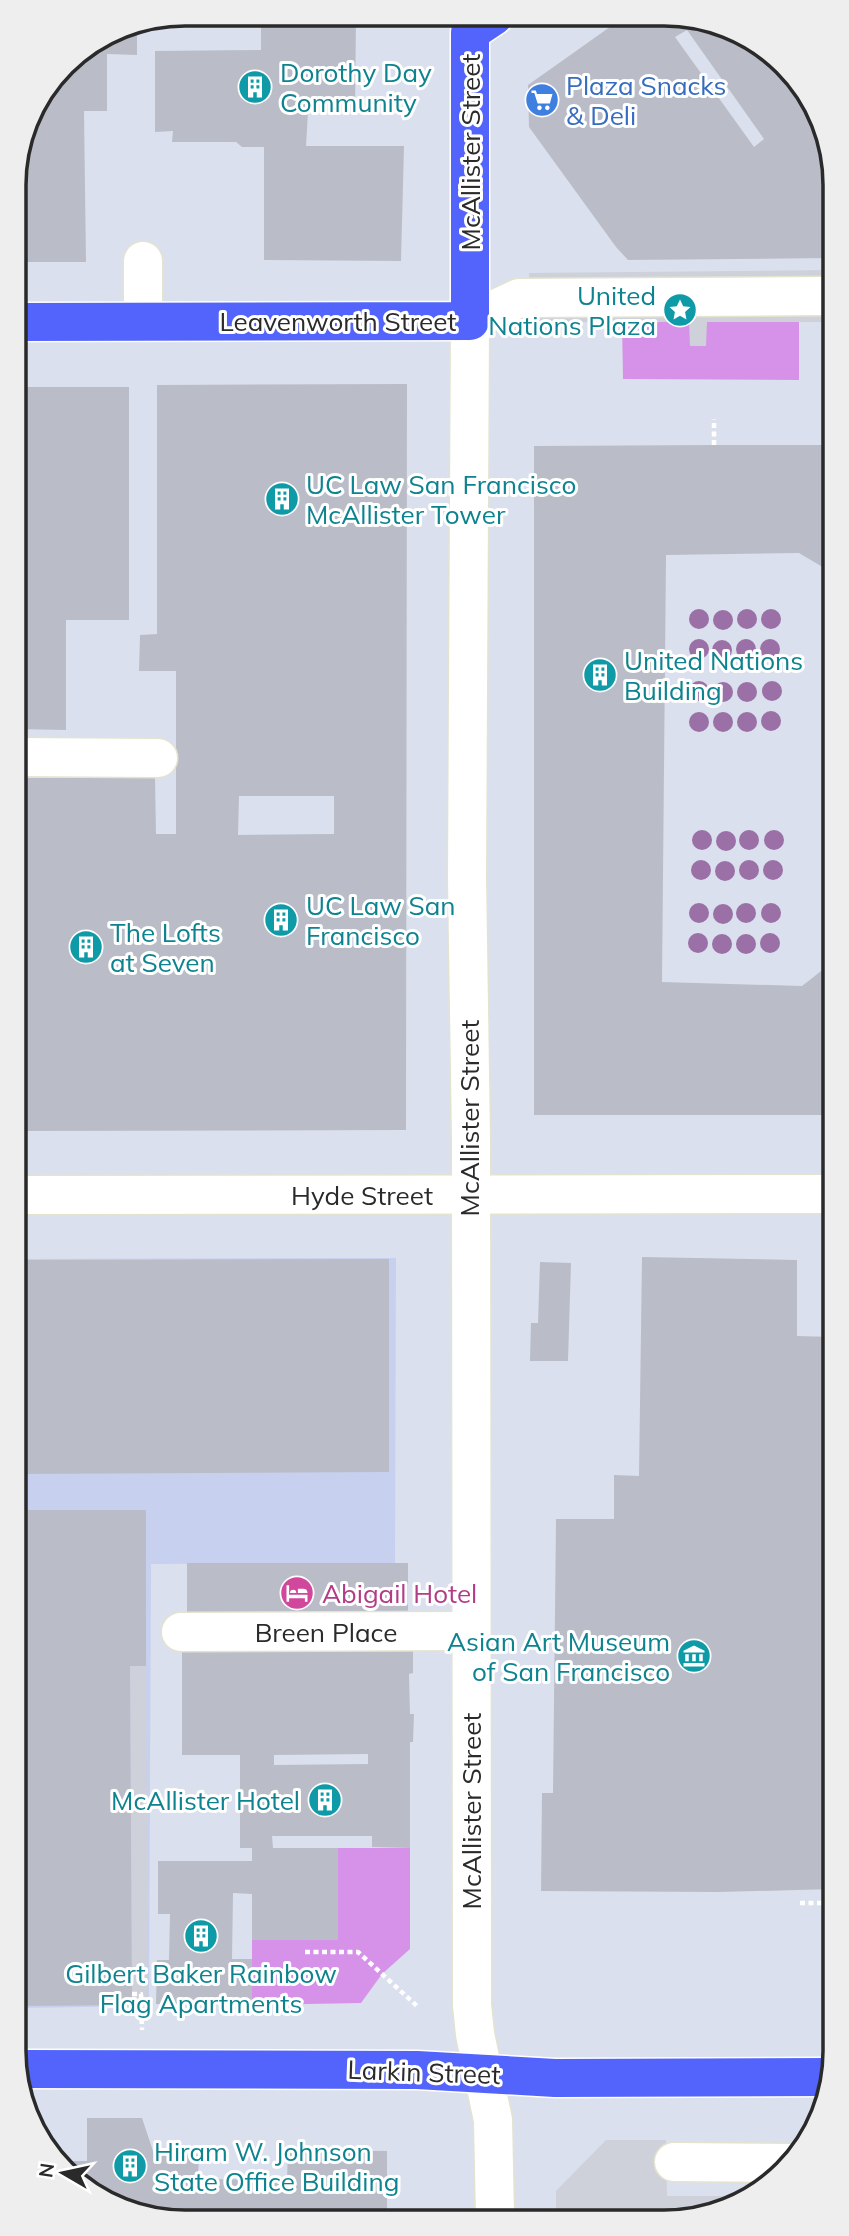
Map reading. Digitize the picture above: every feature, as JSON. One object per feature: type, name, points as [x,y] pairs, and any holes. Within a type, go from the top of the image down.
[{"type":"main road","name":"McAllister Street","points":[[470,321],[478,26]]},
{"type":"main road","name":"Leavenworth Street","points":[[27,322],[470,321]]},
{"type":"main road","name":"Larkin Street","points":[[28,2069],[418,2070],[555,2078],[820,2077]]},
{"type":"street","points":[[142,321],[143,261]]},
{"type":"street","name":"Leavenworth Street","points":[[470,321],[519,298],[823,296]]},
{"type":"street","name":"McAllister Street","points":[[470,321],[467,878],[472,2005],[475,2034],[493,2120],[495,2210]]},
{"type":"street","points":[[27,757],[158,758]]},
{"type":"street","name":"Hyde Street","points":[[26,1195],[822,1194]]},
{"type":"street","name":"Breen Place","points":[[181,1632],[470,1631]]},
{"type":"street","points":[[674,2162],[775,2163]]},
{"type":"path","points":[[713,445],[714,419]]},
{"type":"path","points":[[800,1903],[822,1903]]},
{"type":"path","points":[[305,1952],[358,1952],[417,2006]]},
{"type":"path","points":[[132,1994],[141,1994],[141,2005]]},
{"type":"shaded area","name":"United Nations Plaza","points":[[823,270],[823,322],[707,322],[706,346],[690,346],[689,322],[530,322],[529,273]]},
{"type":"shaded area","points":[[799,321],[799,380],[623,379],[622,322],[690,322],[690,346],[706,322]]},
{"type":"shaded area","points":[[396,1258],[395,1563],[151,1564],[149,2006],[26,2008],[26,1259]]},
{"type":"shaded area","points":[[130,1666],[146,1666],[148,2005],[132,2005]]},
{"type":"shaded area","points":[[338,1848],[410,1848],[410,1949],[382,1974],[361,2003],[252,2005],[252,1940],[337,1940]]},
{"type":"shaded area","points":[[606,2140],[666,2140],[667,2196],[728,2196],[705,2204],[663,2210],[556,2210],[556,2191]]},
{"type":"building","points":[[261,26],[356,26],[355,113],[308,112],[306,146],[404,146],[401,261],[264,260],[264,147],[242,147],[236,142],[172,142],[173,131],[155,132],[155,51],[261,50]]},
{"type":"building","points":[[611,26],[695,29],[734,43],[752,53],[783,81],[796,97],[814,134],[823,186],[823,258],[628,260],[529,127],[528,85]],"holes":[[[687,30],[764,139],[754,147],[675,37]]]},
{"type":"building","points":[[137,34],[137,55],[107,54],[107,111],[84,111],[86,262],[27,262],[27,175],[32,144],[38,125],[53,97],[73,73],[106,48]]},
{"type":"building","points":[[407,384],[406,1130],[26,1131],[27,778],[155,778],[156,834],[176,834],[176,671],[139,671],[140,635],[157,634],[157,385]],"holes":[[[239,796],[334,796],[334,834],[238,835]]]},
{"type":"building","points":[[27,387],[129,387],[129,620],[66,620],[66,730],[27,729]]},
{"type":"building","name":"United Nations Building","points":[[823,445],[823,567],[799,553],[666,555],[662,982],[802,986],[823,970],[823,1115],[534,1115],[534,446]]},
{"type":"building","name":"Asian Art Museum of San Francisco","points":[[642,1257],[797,1260],[797,1336],[822,1337],[822,1889],[541,1891],[542,1793],[553,1793],[556,1519],[614,1519],[614,1475],[639,1476]]},
{"type":"building","points":[[389,1259],[389,1472],[26,1474],[26,1260]]},
{"type":"building","points":[[540,1262],[571,1263],[568,1361],[530,1361],[531,1323],[538,1323]]},
{"type":"building","points":[[26,1510],[146,1510],[146,1666],[130,1666],[132,2005],[26,2006]]},
{"type":"building","name":"Abigail Hotel","points":[[187,1563],[408,1563],[408,1623],[187,1623]]},
{"type":"building","points":[[182,1645],[413,1649],[413,1673],[409,1674],[410,1714],[414,1714],[413,1742],[410,1742],[410,1848],[372,1847],[372,1836],[272,1836],[273,1848],[338,1848],[338,1940],[252,1940],[252,1894],[233,1893],[232,1959],[252,1959],[252,2005],[156,2004],[157,1960],[169,1960],[170,1914],[158,1914],[158,1861],[252,1861],[252,1848],[240,1848],[240,1755],[182,1755]],"holes":[[[368,1754],[368,1764],[274,1765],[274,1755]]]},
{"type":"building","points":[[87,2118],[142,2118],[154,2154],[199,2155],[198,2179],[287,2180],[288,2150],[387,2151],[387,2210],[186,2210],[154,2207],[125,2198],[98,2183],[98,2138],[87,2138]]},
{"type":"place","name":"Dorothy Day Community","points":[[255,87]]},
{"type":"place","name":"Plaza Snacks & Deli","points":[[542,100]]},
{"type":"place","name":"United Nations Plaza","points":[[680,310]]},
{"type":"place","name":"UC Law San Francisco McAllister Tower","points":[[282,499]]},
{"type":"place","name":"United Nations Building","points":[[600,675]]},
{"type":"place","name":"UC Law San Francisco","points":[[281,920]]},
{"type":"place","name":"The Lofts at Seven","points":[[86,947]]},
{"type":"place","name":"Abigail Hotel","points":[[297,1593]]},
{"type":"place","name":"Asian Art Museum of San Francisco","points":[[694,1656]]},
{"type":"place","name":"McAllister Hotel","points":[[325,1800]]},
{"type":"place","name":"Gilbert Baker Rainbow Flag Apartments","points":[[201,1936]]},
{"type":"place","name":"Hiram W. Johnson State Office Building","points":[[130,2166]]}]
